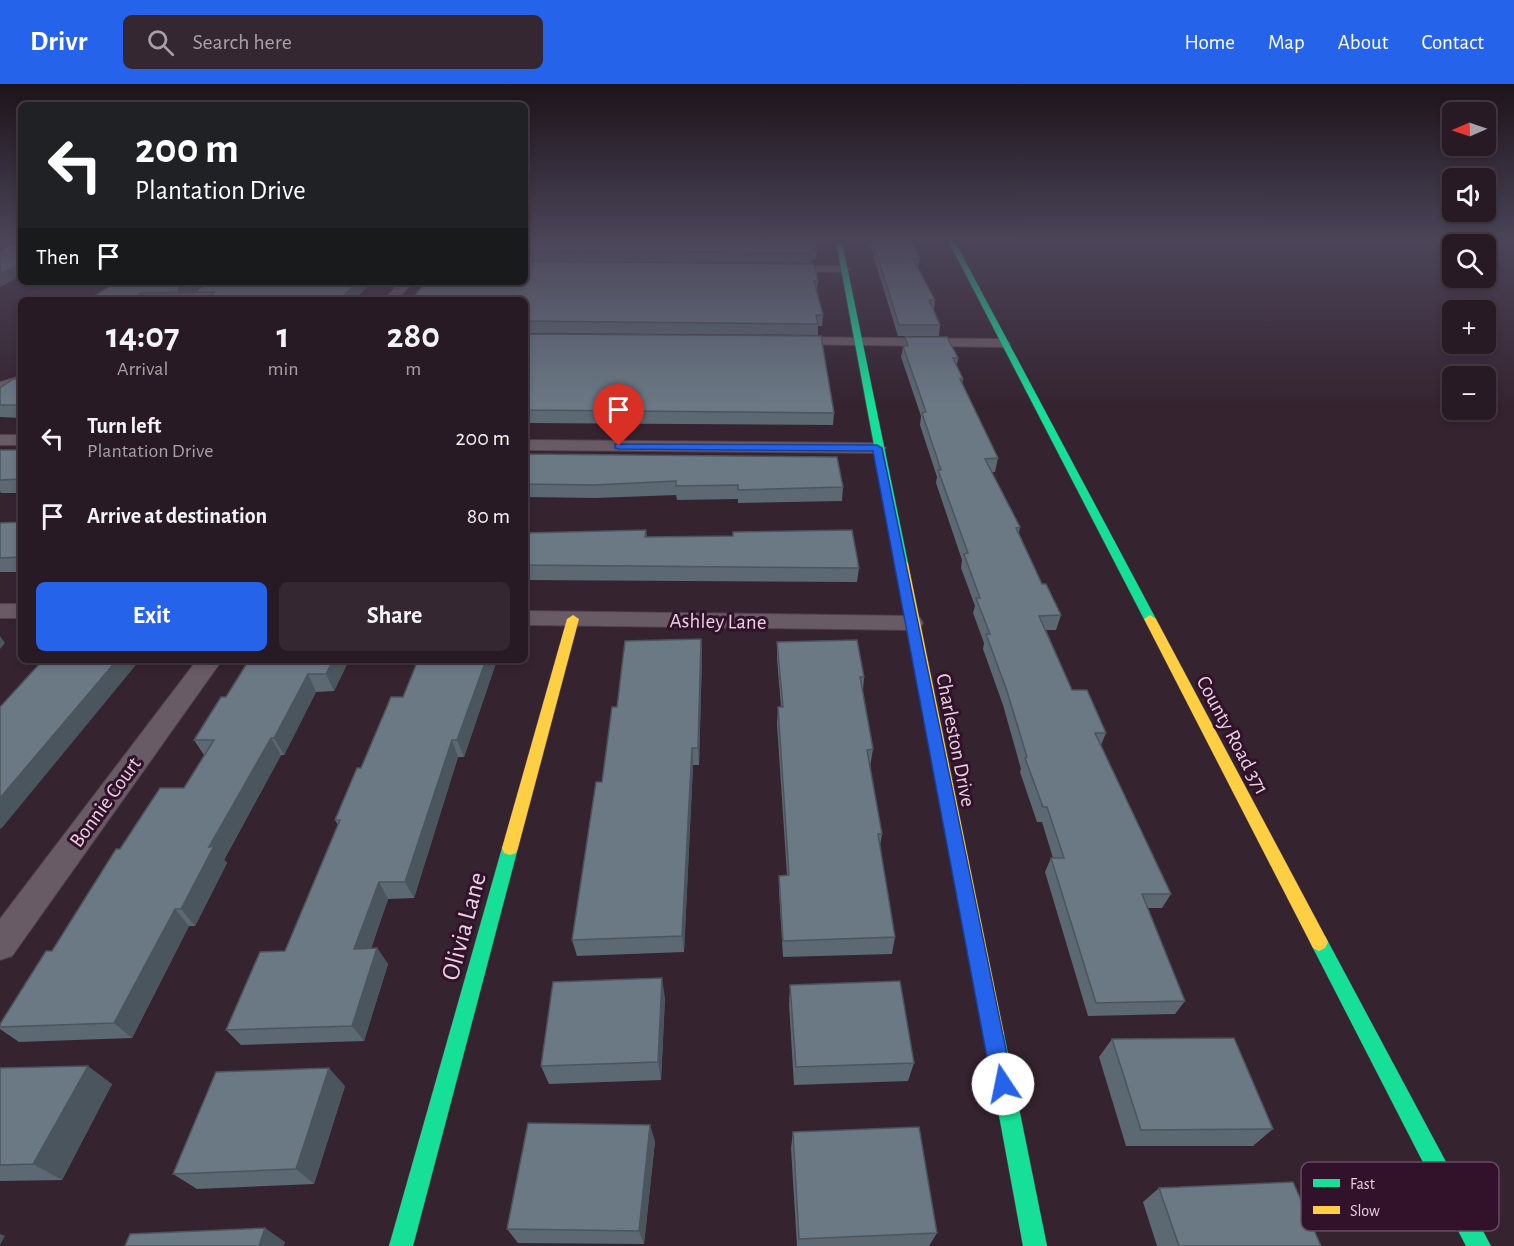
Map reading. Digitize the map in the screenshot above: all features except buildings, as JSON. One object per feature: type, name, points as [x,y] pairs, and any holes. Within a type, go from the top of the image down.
[{"type":"street","name":"Charleston Drive","points":[[849,296],[1035,1246]]},
{"type":"street","name":"County Road 371","points":[[979,296],[1435,1162]]},
{"type":"street","points":[[774,341],[1003,343]]},
{"type":"street","points":[[0,387],[18,382]]},
{"type":"street","points":[[0,440],[18,440]]},
{"type":"street","points":[[528,445],[877,448]]},
{"type":"street","points":[[0,611],[18,611]]},
{"type":"street","name":"Ashley Lane","points":[[528,618],[912,623]]},
{"type":"street","name":"Olivia Lane","points":[[400,1246],[573,619]]},
{"type":"street","name":"Bonnie Court","points":[[0,945],[208,663]]},
{"type":"street","name":"County Road 371","points":[[1471,1231],[1479,1246]]},
{"type":"traffic: fast","points":[[850,296],[902,563]]},
{"type":"traffic: fast","points":[[980,296],[1150,619]]},
{"type":"traffic: fast","points":[[401,1246],[510,848]]},
{"type":"traffic: fast","points":[[1319,942],[1435,1162]]},
{"type":"traffic: fast","points":[[994,1034],[1035,1246]]},
{"type":"traffic: fast","points":[[1471,1231],[1479,1246]]},
{"type":"traffic: slow","points":[[902,563],[994,1034]]},
{"type":"traffic: slow","points":[[510,848],[573,619]]},
{"type":"traffic: slow","points":[[1150,619],[1319,942]]},
{"type":"route","points":[[619,446],[877,448],[1003,1084]]}]
